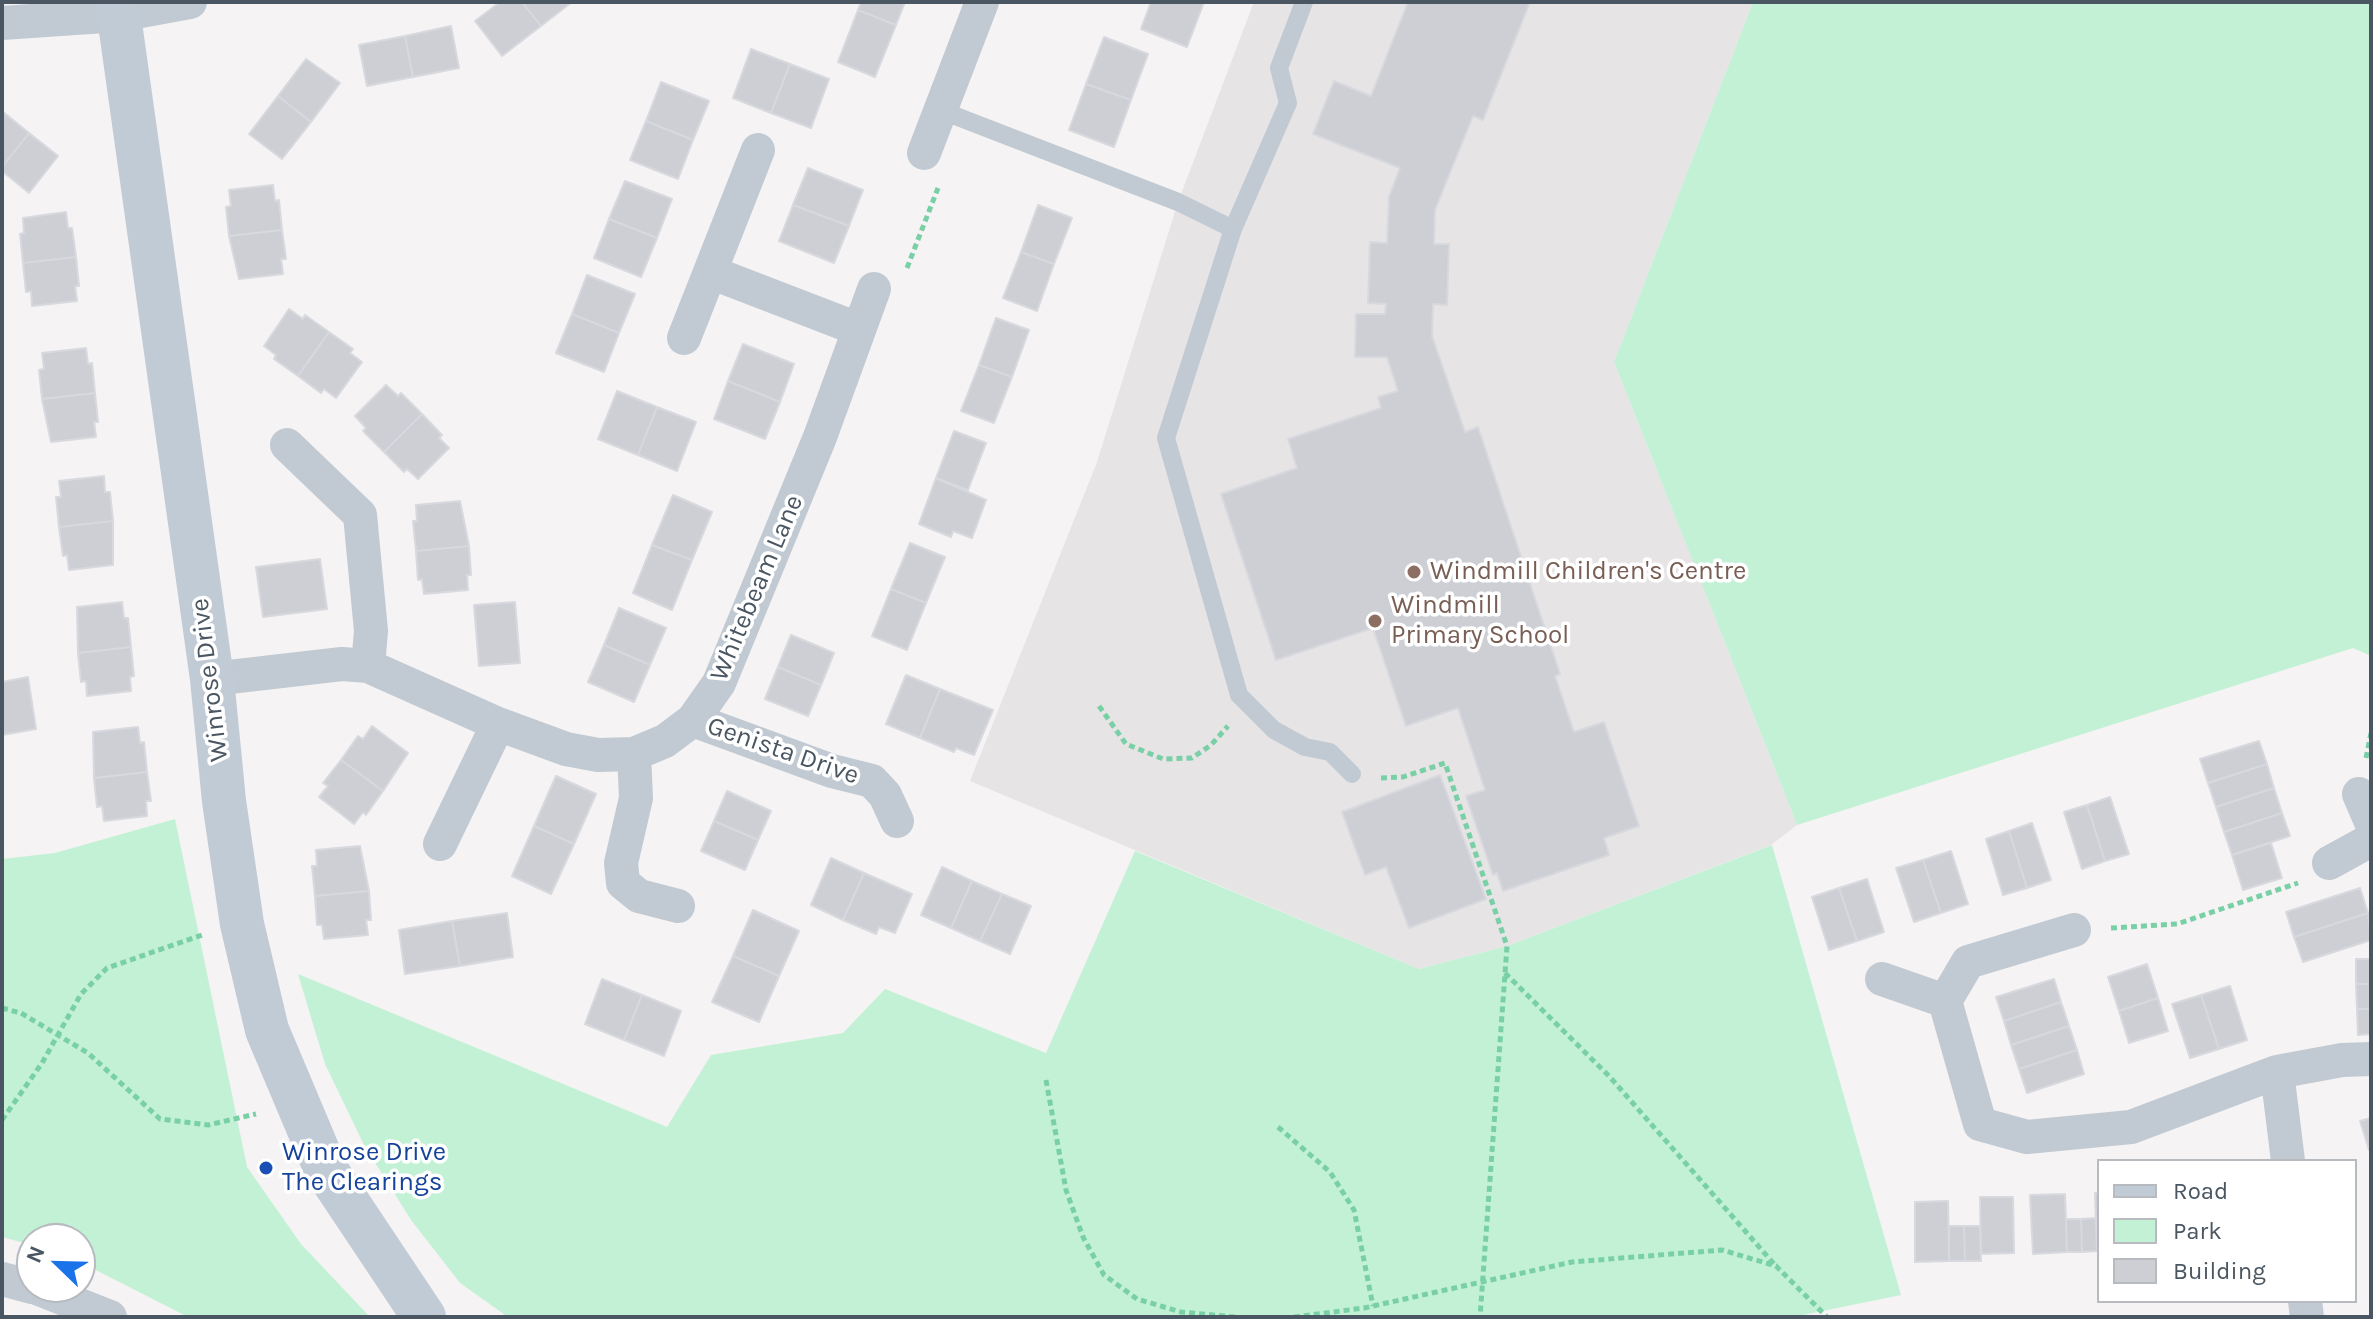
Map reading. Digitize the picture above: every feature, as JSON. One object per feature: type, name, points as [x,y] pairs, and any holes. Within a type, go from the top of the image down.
[{"type":"street","points":[[2,23],[190,2]]},
{"type":"street","points":[[924,153],[982,2]]},
{"type":"street","name":"Winrose Drive","points":[[118,8],[212,679],[224,801],[242,924],[267,1030],[326,1170],[424,1317]]},
{"type":"street","points":[[684,338],[758,150]]},
{"type":"street","points":[[710,272],[858,329]]},
{"type":"street","name":"Whitebeam Lane","points":[[212,679],[342,664],[368,666],[498,724],[566,749],[598,755],[634,754],[665,741],[693,720],[719,683],[820,437],[874,289]]},
{"type":"street","points":[[287,445],[360,515],[371,631],[368,666]]},
{"type":"street","name":"Genista Drive","points":[[693,720],[832,771],[872,781],[885,795],[897,821]]},
{"type":"street","points":[[440,844],[498,724]]},
{"type":"street","points":[[634,754],[636,798],[621,863],[623,883],[639,896],[678,906]]},
{"type":"street","points":[[2329,863],[2371,840]]},
{"type":"street","points":[[2074,930],[1968,962],[1945,1001],[1980,1124],[2027,1137],[2131,1127],[2277,1072],[2342,1060],[2371,1059]]},
{"type":"street","points":[[1882,979],[1945,1001]]},
{"type":"street","points":[[2277,1072],[2288,1159]]},
{"type":"street","points":[[74,1303],[110,1317]]},
{"type":"lane","points":[[1304,2],[1279,68],[1288,103],[1233,229],[1166,438],[1239,695],[1274,730],[1305,747],[1330,752],[1352,774]]},
{"type":"lane","points":[[940,110],[1178,202],[1233,229]]},
{"type":"path","points":[[874,289],[895,298],[938,188],[914,177],[924,153]]},
{"type":"path","points":[[1099,706],[1126,744],[1163,759],[1192,758],[1211,745],[1234,720],[1239,695]]},
{"type":"path","points":[[1352,774],[1374,778],[1403,777],[1445,763],[1507,946],[1480,1317]]},
{"type":"path","points":[[2074,930],[2177,924],[2308,879],[2329,863]]},
{"type":"path","points":[[2,1120],[81,994],[107,968],[154,949],[242,924]]},
{"type":"path","points":[[1505,972],[1609,1076],[1776,1266],[1827,1317]]},
{"type":"path","points":[[2,1008],[21,1013],[88,1053],[160,1119],[208,1125],[296,1104]]},
{"type":"path","points":[[1046,1080],[1066,1190],[1083,1237],[1104,1275],[1137,1299],[1181,1312],[1235,1317]]},
{"type":"path","points":[[1278,1127],[1330,1172],[1354,1210],[1373,1306]]},
{"type":"path","points":[[1294,1317],[1373,1306],[1572,1262],[1722,1250],[1776,1266]]},
{"type":"shaded area","name":"Windmill Primary School","points":[[1254,2],[1753,2],[1614,362],[1797,825],[1771,845],[1507,946],[1419,969],[970,781],[1097,462],[1178,202]]},
{"type":"green space","points":[[1753,2],[2371,2],[2371,656],[2353,648],[1797,825],[1614,362]]},
{"type":"green space","points":[[175,819],[247,1167],[301,1244],[370,1317],[188,1317],[96,1270],[96,1223],[16,1223],[16,1241],[2,1237],[2,859],[55,853]]},
{"type":"green space","points":[[1772,845],[1901,1295],[1793,1317],[508,1317],[460,1283],[411,1220],[364,1145],[325,1064],[298,974],[667,1127],[711,1055],[843,1033],[885,989],[1046,1053],[1135,851],[1419,969],[1507,946]]},
{"type":"building","points":[[500,2],[522,2],[541,26],[502,56],[475,21]]},
{"type":"building","points":[[522,2],[572,2],[541,26]]},
{"type":"building","points":[[861,2],[905,2],[896,25],[858,10]]},
{"type":"building","points":[[1151,2],[1204,2],[1187,47],[1141,29]]},
{"type":"building","points":[[1408,2],[1530,2],[1483,120],[1473,116],[1435,210],[1434,244],[1449,244],[1447,305],[1433,304],[1432,336],[1465,432],[1478,427],[1560,674],[1555,676],[1574,732],[1604,722],[1639,826],[1604,838],[1609,855],[1503,891],[1497,873],[1493,875],[1466,796],[1485,790],[1458,708],[1406,726],[1373,628],[1276,660],[1221,494],[1297,468],[1288,439],[1381,408],[1378,397],[1398,391],[1387,357],[1355,357],[1356,314],[1385,314],[1386,304],[1368,303],[1370,242],[1387,243],[1389,197],[1400,168],[1313,134],[1334,81],[1371,96]]},
{"type":"building","points":[[858,10],[896,25],[875,77],[838,62]]},
{"type":"building","points":[[451,26],[459,68],[413,77],[405,36]]},
{"type":"building","points":[[405,36],[413,77],[367,86],[359,45]]},
{"type":"building","points":[[1104,37],[1148,54],[1131,100],[1086,84]]},
{"type":"building","points":[[751,49],[790,64],[771,113],[733,98]]},
{"type":"building","points":[[306,59],[340,83],[311,122],[278,96]]},
{"type":"building","points":[[790,64],[829,79],[811,128],[771,113]]},
{"type":"building","points":[[661,82],[709,101],[693,140],[646,121]]},
{"type":"building","points":[[1086,84],[1131,100],[1114,147],[1069,130]]},
{"type":"building","points":[[278,96],[311,122],[282,159],[249,134]]},
{"type":"building","points":[[2,111],[29,133],[2,167]]},
{"type":"building","points":[[646,121],[693,140],[678,179],[630,160]]},
{"type":"building","points":[[29,133],[58,156],[29,193],[2,171],[2,167]]},
{"type":"building","points":[[808,168],[863,190],[849,226],[793,205]]},
{"type":"building","points":[[625,181],[672,199],[657,238],[609,219]]},
{"type":"building","points":[[273,185],[275,201],[279,200],[282,230],[229,236],[226,207],[231,206],[229,190]]},
{"type":"building","points":[[793,205],[849,226],[834,263],[779,241]]},
{"type":"building","points":[[1038,205],[1072,218],[1054,264],[1021,252]]},
{"type":"building","points":[[66,212],[76,257],[23,263],[20,234],[24,233],[23,218]]},
{"type":"building","points":[[609,219],[657,238],[641,277],[594,258]]},
{"type":"building","points":[[282,230],[286,259],[281,259],[283,274],[239,279],[229,236]]},
{"type":"building","points":[[1021,252],[1054,264],[1037,311],[1003,298]]},
{"type":"building","points":[[76,257],[77,301],[32,306],[31,291],[26,292],[23,263]]},
{"type":"building","points":[[587,275],[635,294],[619,333],[572,314]]},
{"type":"building","points":[[289,309],[303,319],[305,315],[329,332],[298,376],[274,359],[276,355],[264,346]]},
{"type":"building","points":[[572,314],[619,333],[604,372],[556,353]]},
{"type":"building","points":[[996,318],[1029,330],[1012,377],[979,365]]},
{"type":"building","points":[[329,332],[353,349],[350,353],[362,362],[336,398],[324,389],[321,393],[298,376]]},
{"type":"building","points":[[743,344],[794,364],[780,402],[728,381]]},
{"type":"building","points":[[86,348],[88,364],[92,363],[95,393],[42,399],[39,370],[44,369],[42,353]]},
{"type":"building","points":[[979,365],[1012,377],[994,423],[961,411]]},
{"type":"building","points":[[728,381],[780,402],[765,439],[714,419]]},
{"type":"building","points":[[386,385],[398,396],[401,393],[422,414],[384,452],[363,431],[366,428],[355,416]]},
{"type":"building","points":[[617,391],[657,407],[638,455],[598,439]]},
{"type":"building","points":[[95,393],[96,437],[51,442],[42,399]]},
{"type":"building","points":[[657,407],[696,422],[677,471],[638,455]]},
{"type":"building","points":[[422,414],[442,435],[439,438],[449,448],[418,479],[407,469],[404,472],[384,452]]},
{"type":"building","points":[[954,431],[986,443],[968,490],[936,478]]},
{"type":"building","points":[[104,476],[105,492],[110,492],[113,521],[59,527],[56,497],[61,497],[59,481]]},
{"type":"building","points":[[936,478],[986,500],[972,538],[953,531],[951,537],[919,524]]},
{"type":"building","points":[[673,495],[712,512],[692,560],[652,545]]},
{"type":"building","points":[[460,501],[469,546],[416,551],[413,521],[417,521],[416,505]]},
{"type":"building","points":[[113,521],[113,565],[69,570],[67,555],[63,556],[59,527]]},
{"type":"building","points":[[910,543],[945,557],[926,603],[891,589]]},
{"type":"building","points":[[652,545],[692,560],[672,610],[633,593]]},
{"type":"building","points":[[469,546],[471,575],[467,575],[468,590],[424,594],[422,579],[418,580],[416,551]]},
{"type":"building","points":[[320,559],[327,609],[263,617],[256,567]]},
{"type":"building","points":[[891,589],[926,603],[907,650],[872,636]]},
{"type":"building","points":[[122,602],[124,618],[128,618],[131,647],[78,653],[77,607]]},
{"type":"building","points":[[515,602],[520,663],[479,666],[474,605]]},
{"type":"building","points":[[619,608],[666,628],[650,665],[604,645]]},
{"type":"building","points":[[791,635],[834,653],[821,685],[778,667]]},
{"type":"building","points":[[604,645],[650,665],[634,702],[588,682]]},
{"type":"building","points":[[131,647],[134,676],[130,677],[131,691],[87,696],[86,681],[81,682],[78,653]]},
{"type":"building","points":[[778,667],[821,685],[808,716],[765,699]]},
{"type":"building","points":[[906,675],[940,689],[920,738],[886,724]]},
{"type":"building","points":[[28,677],[36,729],[2,735],[2,682]]},
{"type":"building","points":[[940,689],[993,710],[974,755],[956,748],[954,752],[920,738]]},
{"type":"building","points":[[372,726],[408,753],[383,791],[341,760],[358,736],[363,739]]},
{"type":"building","points":[[138,727],[140,743],[144,742],[147,772],[94,778],[93,732]]},
{"type":"building","points":[[2259,741],[2267,764],[2208,783],[2200,759]]},
{"type":"building","points":[[341,760],[383,791],[366,815],[363,812],[354,824],[319,797],[328,786],[323,783]]},
{"type":"building","points":[[2267,764],[2274,788],[2216,807],[2208,783]]},
{"type":"building","points":[[147,772],[151,801],[146,801],[147,816],[104,821],[102,806],[97,807],[94,778]]},
{"type":"building","points":[[1440,775],[1486,899],[1409,928],[1386,867],[1365,875],[1342,812]]},
{"type":"building","points":[[556,776],[596,794],[574,844],[534,826]]},
{"type":"building","points":[[2274,788],[2282,813],[2224,832],[2216,807]]},
{"type":"building","points":[[727,791],[771,811],[758,840],[714,821]]},
{"type":"building","points":[[2110,797],[2129,854],[2105,861],[2087,805]]},
{"type":"building","points":[[2087,805],[2105,861],[2082,869],[2064,812]]},
{"type":"building","points":[[2282,813],[2290,836],[2232,855],[2224,832]]},
{"type":"building","points":[[714,821],[758,840],[745,870],[701,851]]},
{"type":"building","points":[[2032,823],[2051,880],[2027,888],[2009,831]]},
{"type":"building","points":[[534,826],[574,844],[551,894],[512,876]]},
{"type":"building","points":[[2009,831],[2027,888],[2003,895],[1986,839]]},
{"type":"building","points":[[2271,843],[2282,878],[2243,890],[2232,855]]},
{"type":"building","points":[[360,846],[369,891],[315,896],[312,866],[317,866],[316,850]]},
{"type":"building","points":[[1951,851],[1968,904],[1941,913],[1923,860]]},
{"type":"building","points":[[831,858],[864,873],[843,920],[811,905]]},
{"type":"building","points":[[1923,860],[1941,913],[1914,922],[1896,868]]},
{"type":"building","points":[[942,867],[972,881],[951,928],[921,915]]},
{"type":"building","points":[[864,873],[912,894],[895,933],[879,927],[876,934],[843,920]]},
{"type":"building","points":[[1867,879],[1884,932],[1857,941],[1839,888]]},
{"type":"building","points":[[972,881],[1002,894],[980,941],[951,928]]},
{"type":"building","points":[[1839,888],[1857,941],[1829,950],[1812,897]]},
{"type":"building","points":[[2360,888],[2368,913],[2294,937],[2286,912]]},
{"type":"building","points":[[369,891],[371,920],[366,920],[368,935],[324,939],[322,925],[317,925],[315,896]]},
{"type":"building","points":[[1002,894],[1031,906],[1010,954],[980,941]]},
{"type":"building","points":[[753,910],[799,931],[779,976],[733,956]]},
{"type":"building","points":[[507,913],[513,957],[460,966],[452,921]]},
{"type":"building","points":[[2368,913],[2371,940],[2303,962],[2294,937]]},
{"type":"building","points":[[452,921],[460,966],[405,974],[399,930]]},
{"type":"building","points":[[733,956],[779,976],[759,1022],[712,1002]]},
{"type":"building","points":[[2356,959],[2371,959],[2371,984],[2356,984]]},
{"type":"building","points":[[2147,964],[2158,998],[2119,1011],[2108,977]]},
{"type":"building","points":[[602,979],[642,995],[624,1040],[585,1024]]},
{"type":"building","points":[[2054,979],[2061,1002],[2004,1021],[1996,997]]},
{"type":"building","points":[[2356,984],[2371,984],[2371,1009],[2357,1009]]},
{"type":"building","points":[[2230,986],[2247,1040],[2219,1049],[2201,995]]},
{"type":"building","points":[[642,995],[681,1011],[664,1056],[624,1040]]},
{"type":"building","points":[[2201,995],[2219,1049],[2190,1058],[2172,1004]]},
{"type":"building","points":[[2158,998],[2168,1031],[2129,1043],[2119,1011]]},
{"type":"building","points":[[2061,1002],[2069,1026],[2011,1045],[2004,1021]]},
{"type":"building","points":[[2357,1009],[2371,1009],[2371,1034],[2358,1035]]},
{"type":"building","points":[[2069,1026],[2077,1050],[2019,1069],[2011,1045]]},
{"type":"building","points":[[2077,1050],[2084,1074],[2027,1093],[2019,1069]]},
{"type":"building","points":[[2371,1118],[2371,1150],[2369,1150],[2360,1121]]},
{"type":"building","points":[[2095,1193],[2097,1193],[2097,1251]]},
{"type":"building","points":[[2065,1194],[2067,1252],[2033,1254],[2030,1195]]},
{"type":"building","points":[[1980,1197],[2013,1197],[2014,1253],[1981,1254]]},
{"type":"building","points":[[1948,1201],[1949,1261],[1915,1262],[1915,1202]]},
{"type":"building","points":[[2096,1218],[2097,1251],[2082,1252],[2081,1219]]},
{"type":"building","points":[[2066,1219],[2081,1219],[2082,1252],[2067,1252]]},
{"type":"building","points":[[1949,1226],[1964,1226],[1965,1261],[1949,1261]]},
{"type":"building","points":[[1964,1226],[1980,1226],[1981,1261],[1965,1261]]},
{"type":"place","name":"Windmill Children's Centre","points":[[1414,572]]},
{"type":"place","name":"Windmill Primary School","points":[[1375,621]]},
{"type":"place","name":"Winrose Drive The Clearings","points":[[266,1168]]}]
